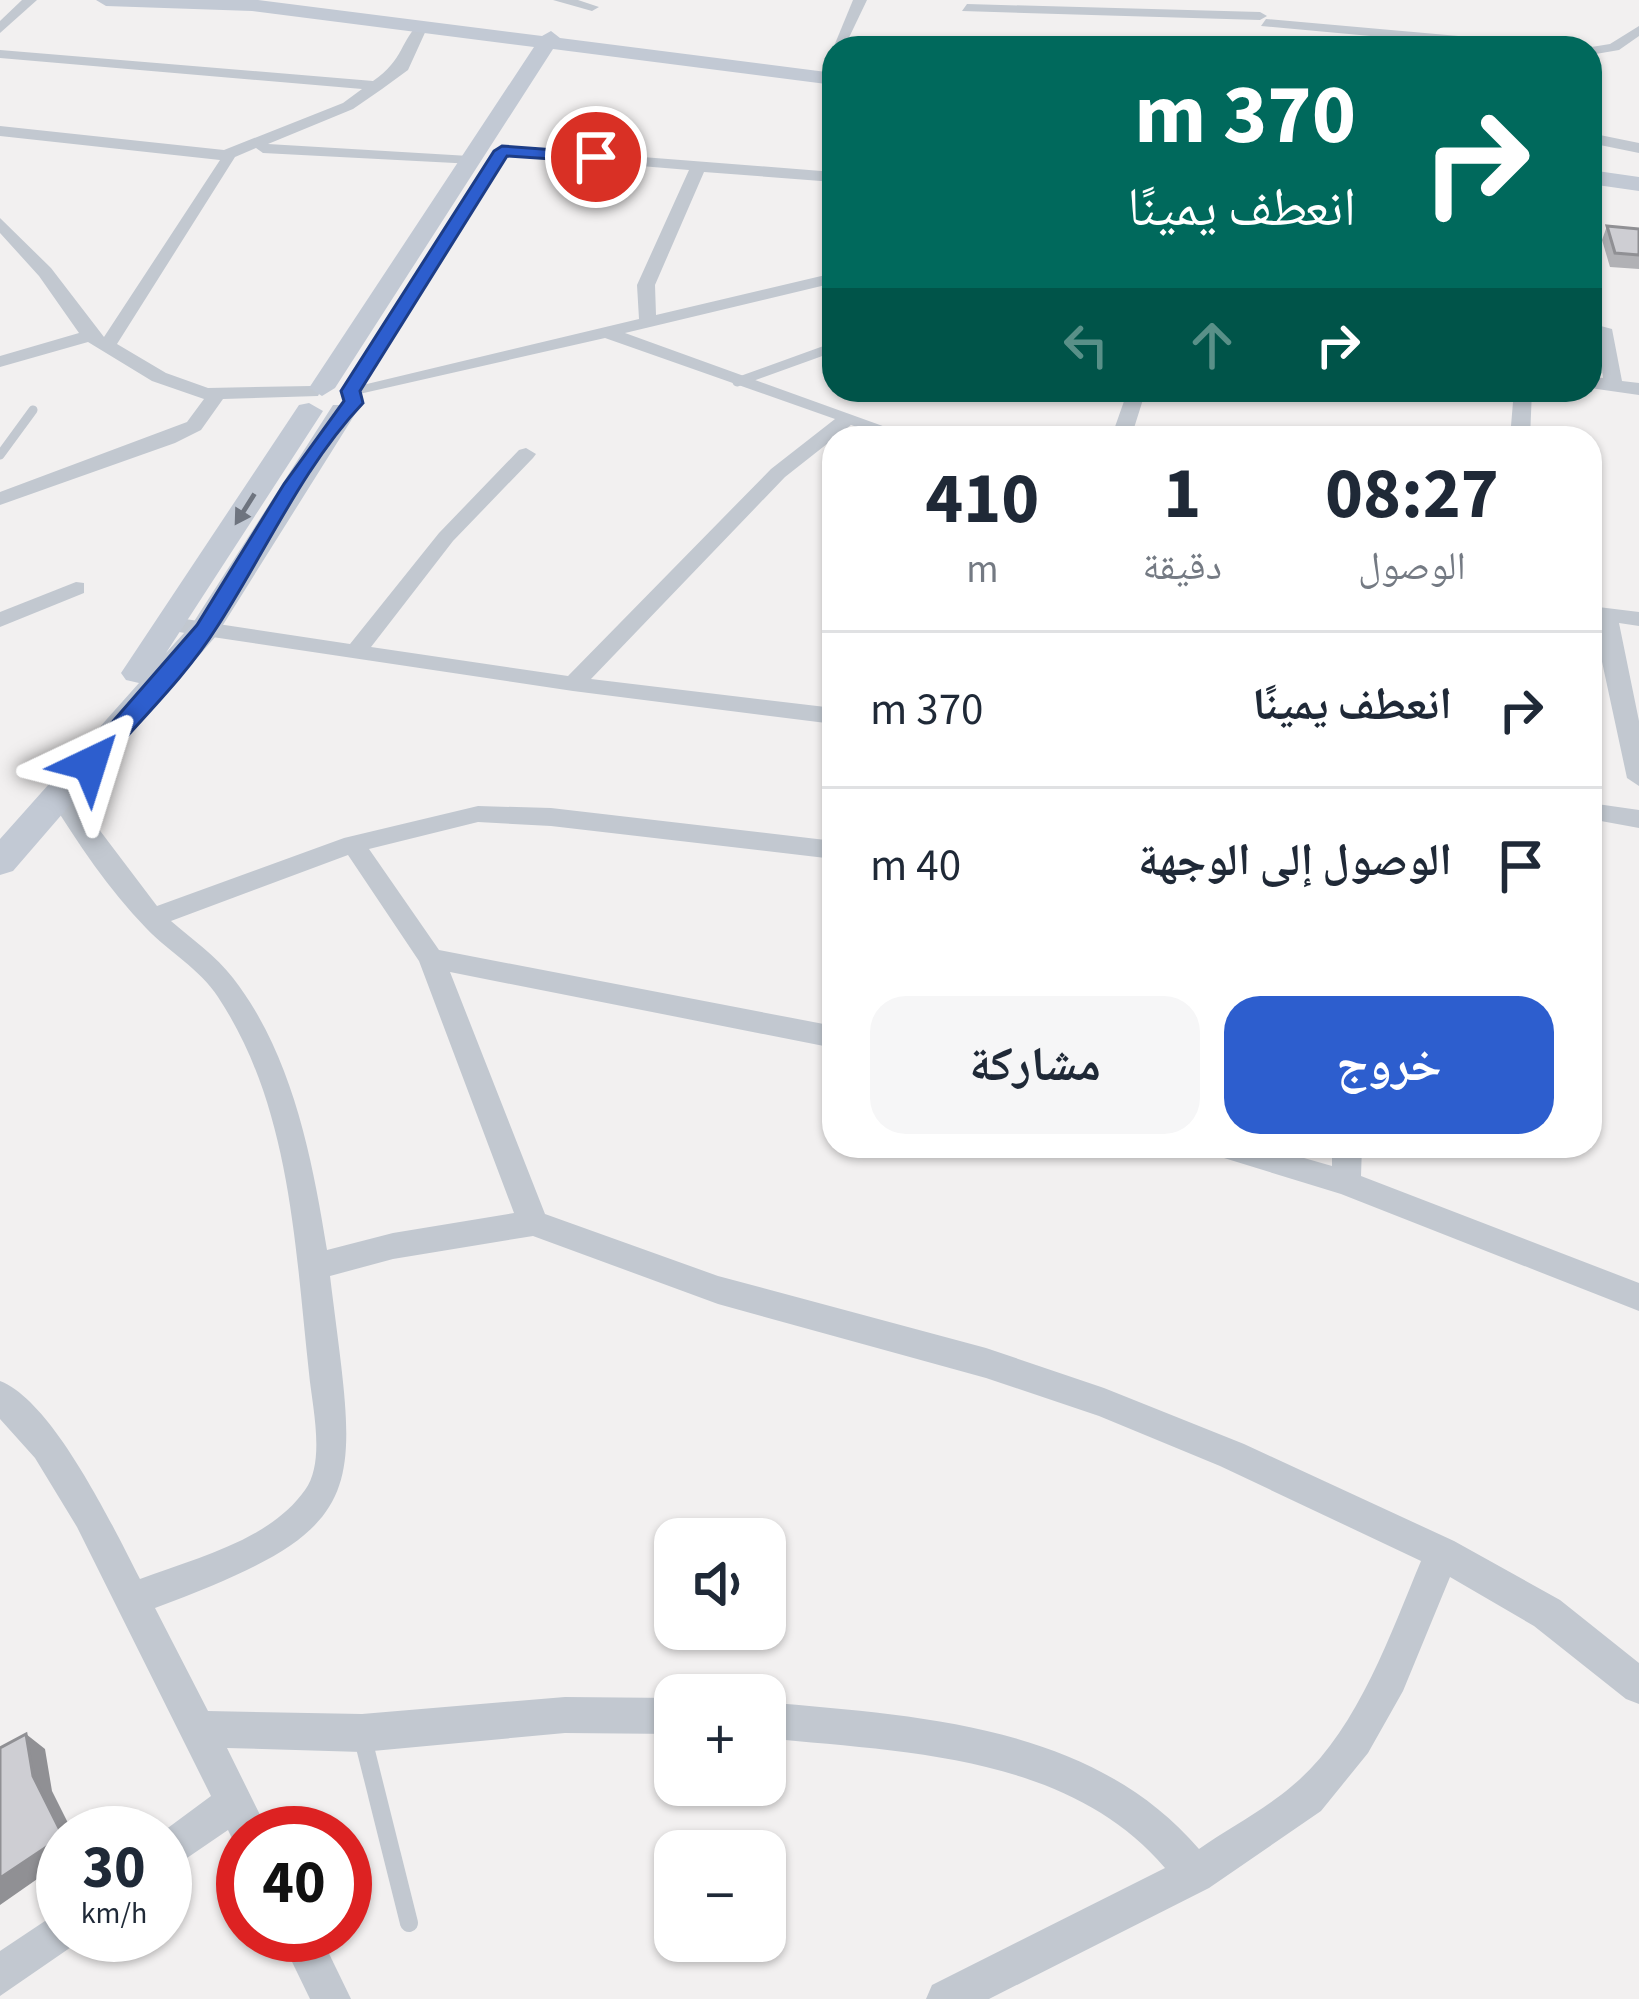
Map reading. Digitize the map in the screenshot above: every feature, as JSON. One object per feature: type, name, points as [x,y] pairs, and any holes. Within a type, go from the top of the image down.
[{"type":"street","points":[[0,29],[30,0]]},
{"type":"street","points":[[106,0],[252,5],[822,65]]},
{"type":"street","points":[[253,0],[560,41]]},
{"type":"street","points":[[560,0],[592,7]]},
{"type":"street","points":[[845,36],[860,0]]},
{"type":"street","points":[[1247,0],[1269,30]]},
{"type":"street","points":[[967,8],[1362,36]]},
{"type":"street","points":[[0,131],[226,155],[313,123],[377,86],[407,62],[413,37],[422,26]]},
{"type":"street","points":[[1602,49],[1614,47],[1639,30]]},
{"type":"street","points":[[331,399],[502,151],[560,41]]},
{"type":"street","points":[[0,862],[61,797],[194,619],[331,399],[469,161],[560,41]]},
{"type":"street","points":[[0,54],[377,86]]},
{"type":"street","points":[[1602,140],[1639,148]]},
{"type":"street","points":[[253,147],[469,161]]},
{"type":"street","points":[[502,151],[822,176]]},
{"type":"street","points":[[0,362],[99,341],[228,160],[226,155]]},
{"type":"street","points":[[648,324],[646,284],[699,166]]},
{"type":"street","points":[[1602,175],[1639,180]]},
{"type":"street","points":[[0,223],[99,341],[175,384],[261,404],[331,399],[397,386],[822,281]]},
{"type":"street","points":[[1604,329],[1613,385]]},
{"type":"street","points":[[610,334],[866,426]]},
{"type":"street","points":[[1602,384],[1639,388]]},
{"type":"street","points":[[0,499],[168,440],[194,426],[225,396]]},
{"type":"street","points":[[838,426],[846,420]]},
{"type":"street","points":[[578,676],[778,473],[822,439]]},
{"type":"street","points":[[361,644],[446,537],[526,454]]},
{"type":"street","points":[[0,620],[76,588]]},
{"type":"street","points":[[1602,615],[1639,620]]},
{"type":"street","points":[[194,619],[822,714]]},
{"type":"street","points":[[0,829],[194,619]]},
{"type":"street","points":[[1602,630],[1639,778]]},
{"type":"street","points":[[578,676],[822,699]]},
{"type":"street","points":[[61,797],[152,918],[217,977],[255,1042],[293,1146],[316,1266],[330,1424],[322,1496],[300,1521],[272,1541],[130,1600]]},
{"type":"street","points":[[1602,799],[1639,804]]},
{"type":"street","points":[[1602,813],[1639,819]]},
{"type":"street","points":[[152,918],[353,844],[448,818],[503,814],[822,849]]},
{"type":"street","points":[[353,844],[431,958],[532,1223]]},
{"type":"street","points":[[431,958],[822,1035]]},
{"type":"street","points":[[1262,1158],[1346,1183],[1639,1297]]},
{"type":"street","points":[[1346,1183],[1347,1158]]},
{"type":"street","points":[[316,1266],[393,1246],[532,1223],[718,1290],[986,1363],[1104,1402],[1232,1455],[1442,1553],[1547,1613],[1639,1686]]},
{"type":"street","points":[[2,1400],[47,1447],[89,1515],[236,1806]]},
{"type":"street","points":[[946,1999],[1195,1874],[1308,1798],[1355,1740],[1390,1678],[1442,1553]]},
{"type":"street","points":[[197,1729],[362,1733],[565,1715],[654,1716]]},
{"type":"street","points":[[786,1723],[986,1748],[1058,1769],[1108,1794],[1149,1823],[1195,1874]]},
{"type":"street","points":[[0,1976],[36,1949]]},
{"type":"street","points":[[312,1962],[331,1999]]},
{"type":"lane","points":[[737,382],[822,351]]},
{"type":"lane","points":[[0,454],[32,410]]},
{"type":"lane","points":[[362,1733],[409,1923]]},
{"type":"building","points":[[1607,226],[1639,229],[1639,255],[1615,253]]},
{"type":"building","points":[[26,1734],[33,1776],[48,1806],[36,1806],[36,1854],[0,1878],[0,1748]]},
{"type":"route","points":[[90,764],[205,629],[294,484],[343,411],[354,403],[351,391],[409,292],[502,151],[596,157]]}]
